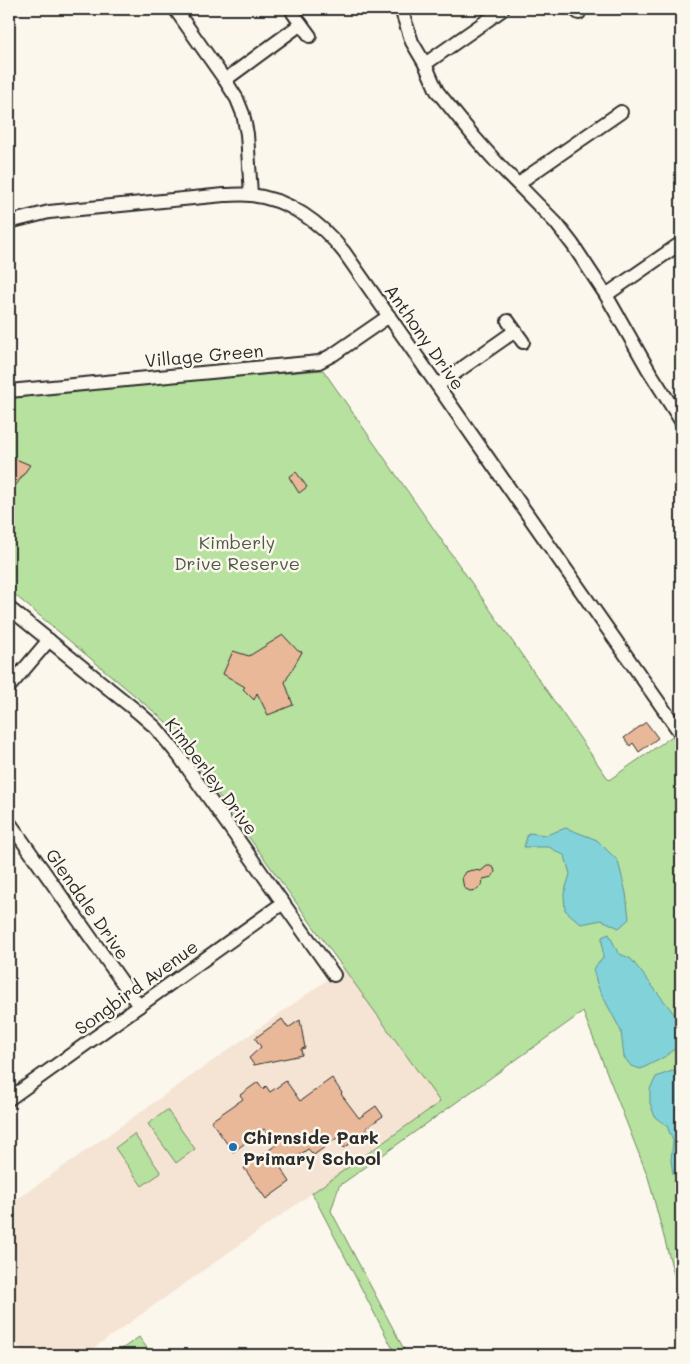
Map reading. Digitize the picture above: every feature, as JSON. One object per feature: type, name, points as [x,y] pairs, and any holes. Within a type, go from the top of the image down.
[{"type":"street","points":[[175,9],[237,99],[243,114],[247,134],[251,195]]},
{"type":"street","points":[[401,9],[412,42],[425,64],[437,91],[453,113],[562,230],[606,295],[652,376],[681,421]]},
{"type":"street","points":[[425,64],[502,10]]},
{"type":"street","points":[[293,12],[310,36]]},
{"type":"street","points":[[225,80],[301,24]]},
{"type":"street","points":[[519,185],[621,112]]},
{"type":"street","name":"Anthony Drive","points":[[9,222],[49,212],[224,195],[251,195],[284,204],[309,217],[321,226],[344,252],[681,734]]},
{"type":"street","points":[[606,295],[681,243]]},
{"type":"street","name":"Village Green","points":[[9,391],[319,362],[334,354],[389,316]]},
{"type":"street","points":[[438,385],[511,326],[523,342]]},
{"type":"street","name":"Kimberley Drive","points":[[9,608],[156,728],[179,756],[334,975]]},
{"type":"street","points":[[9,687],[49,640]]},
{"type":"street","name":"Glendale Drive","points":[[9,822],[139,1006]]},
{"type":"street","name":"Songbird Avenue","points":[[9,1099],[283,903]]},
{"type":"shaded area","name":"Chirnside Park Primary School","points":[[344,968],[441,1102],[84,1355],[25,1355],[9,1332],[9,1205]]},
{"type":"green space","name":"Kimberly Drive Reserve","points":[[323,370],[609,780],[674,735],[681,746],[681,1301],[648,1177],[583,1012],[339,1186],[331,1211],[407,1355],[396,1355],[312,1193],[440,1102],[165,721],[9,590],[9,395]]},
{"type":"green space","points":[[167,1110],[195,1149],[176,1163],[148,1124]]},
{"type":"green space","points":[[134,1134],[161,1173],[142,1186],[115,1148]]},
{"type":"green space","points":[[139,1337],[152,1355],[122,1355],[119,1351]]},
{"type":"water","points":[[566,828],[597,840],[618,861],[626,893],[629,919],[619,928],[602,920],[581,924],[565,910],[564,894],[570,874],[565,856],[549,847],[524,847],[528,833],[546,835]]},
{"type":"water","points":[[609,934],[618,953],[631,959],[679,1020],[681,1031],[677,1046],[672,1052],[641,1069],[631,1066],[624,1057],[621,1031],[598,987],[593,969],[603,958],[602,937]]},
{"type":"water","points":[[672,1071],[681,1073],[681,1181],[673,1174],[671,1160],[673,1141],[667,1126],[655,1117],[650,1103],[650,1089],[656,1077]]},
{"type":"building","points":[[9,456],[30,465],[9,495]]},
{"type":"building","points":[[296,472],[307,487],[299,493],[289,477]]},
{"type":"building","points":[[283,635],[298,651],[302,652],[285,682],[293,705],[268,715],[257,693],[254,700],[243,689],[245,687],[223,674],[233,651],[249,656]]},
{"type":"building","points":[[646,722],[658,738],[639,752],[633,743],[630,746],[624,738]]},
{"type":"building","points":[[487,866],[494,868],[495,872],[492,877],[483,879],[482,885],[477,890],[470,891],[464,888],[462,878],[466,872],[472,870],[481,871]]},
{"type":"building","points":[[282,1019],[288,1028],[300,1020],[305,1048],[301,1049],[302,1055],[254,1065],[249,1058],[261,1047],[255,1038]]},
{"type":"building","points":[[332,1078],[359,1118],[376,1106],[383,1116],[366,1128],[368,1131],[344,1148],[337,1138],[314,1155],[308,1149],[281,1168],[290,1182],[266,1199],[244,1168],[276,1145],[264,1129],[233,1152],[211,1121],[243,1099],[240,1095],[258,1082],[263,1089],[266,1086],[270,1092],[286,1081],[300,1101]]},
{"type":"place","name":"Chirnside Park Primary School","points":[[233,1147]]}]
